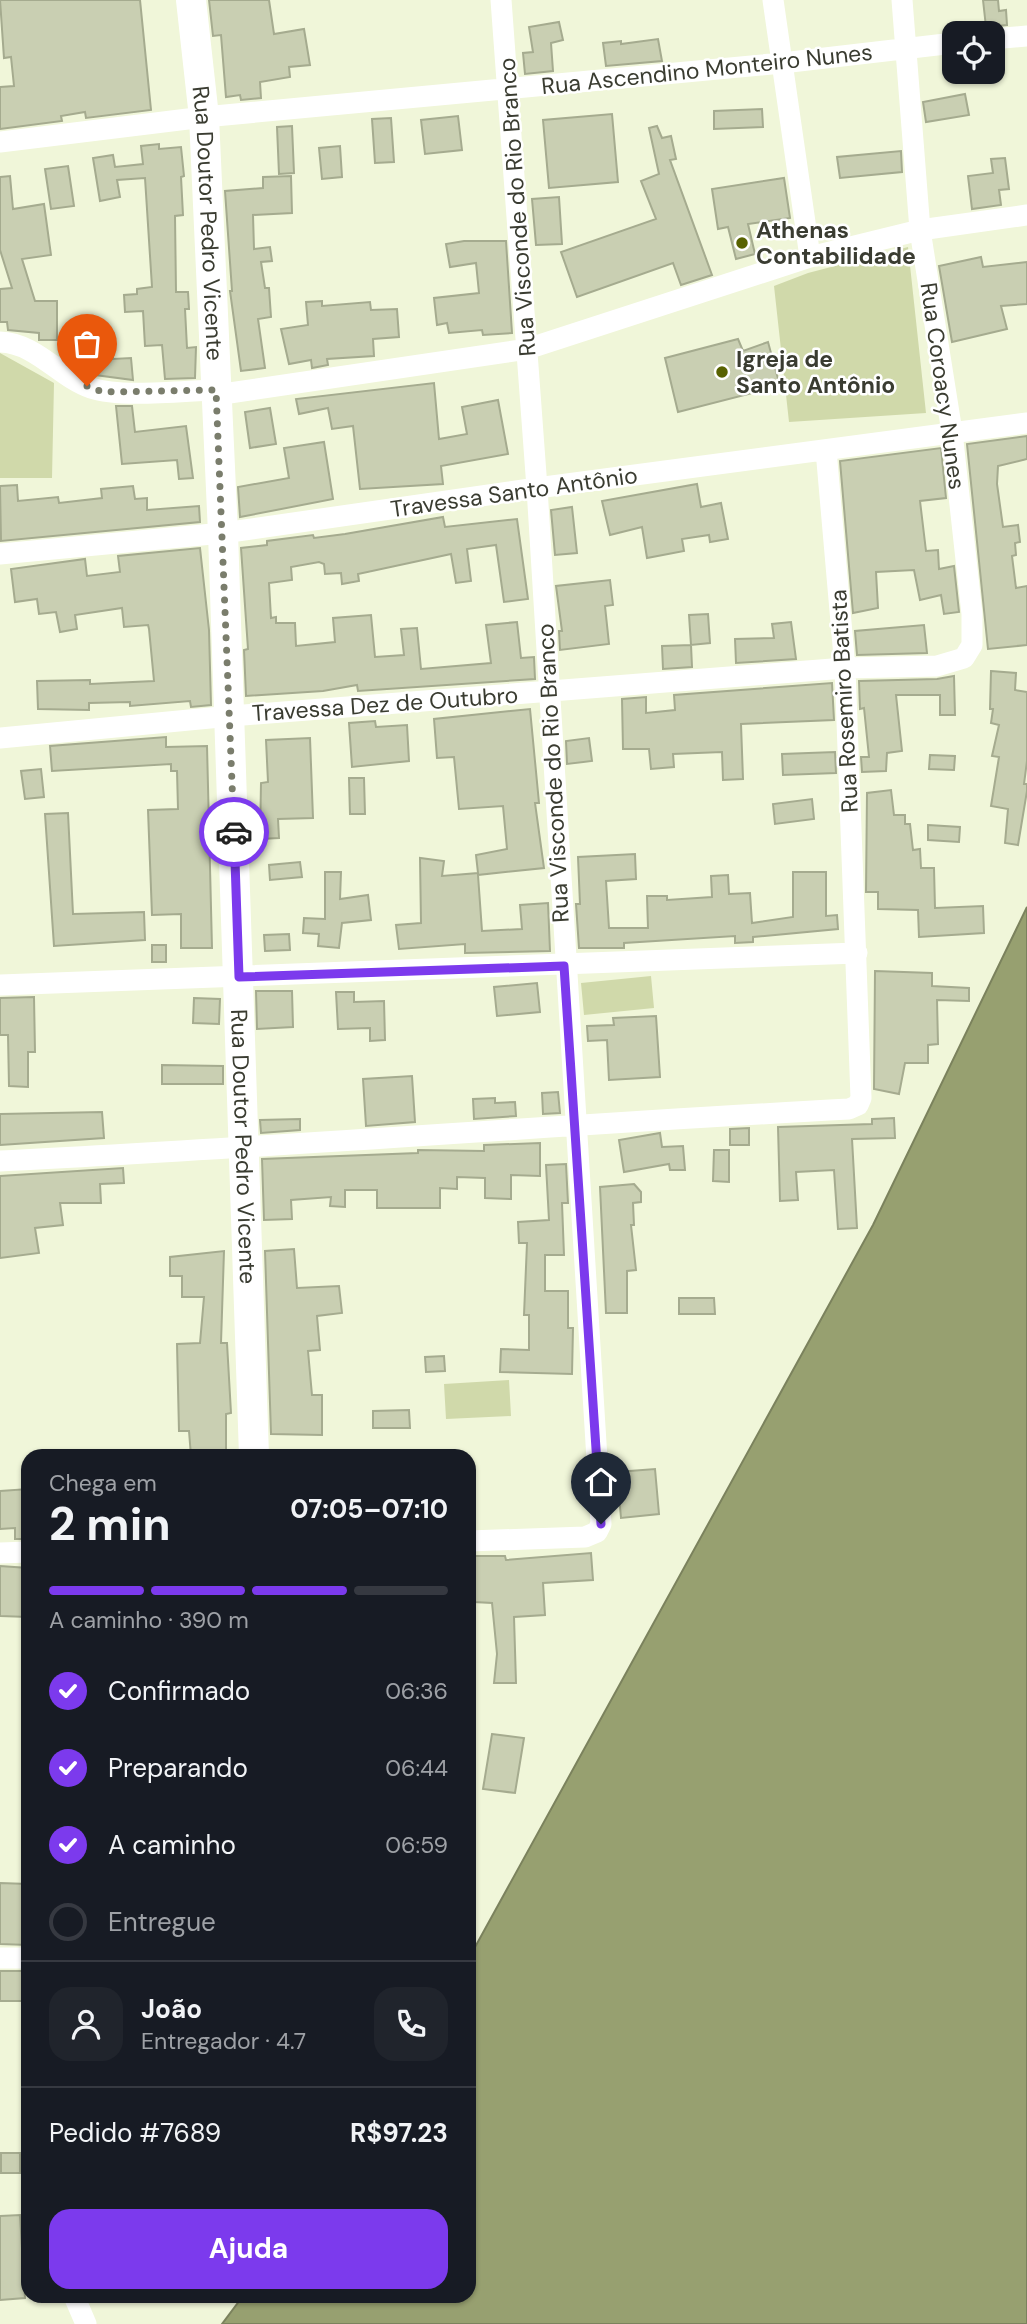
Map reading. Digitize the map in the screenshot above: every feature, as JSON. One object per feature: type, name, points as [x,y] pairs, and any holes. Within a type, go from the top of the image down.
[{"type":"street","name":"Rua Doutor Pedro Vicente","points":[[191,0],[204,117],[231,716],[254,1449]]},
{"type":"street","name":"Rua Visconde do Rio Branco","points":[[476,1541],[585,1537],[597,1532],[601,1524],[564,966],[537,488],[501,0]]},
{"type":"street","points":[[773,0],[810,257]]},
{"type":"street","name":"Rua Coroacy Nunes","points":[[902,0],[920,230],[951,432],[973,637],[964,658],[937,666]]},
{"type":"street","points":[[1005,38],[1027,36]]},
{"type":"street","name":"Rua Ascendino Monteiro Nunes","points":[[0,142],[204,117],[782,63],[942,44]]},
{"type":"street","points":[[0,342],[32,351],[67,375],[103,392],[216,393],[527,349],[810,257],[920,230],[1027,215]]},
{"type":"street","name":"Travessa Santo Antônio","points":[[0,554],[223,533],[1027,423]]},
{"type":"street","name":"Rua Rosemiro Batista","points":[[576,1123],[849,1109],[858,1105],[861,1098],[845,668],[826,450]]},
{"type":"street","name":"Travessa Dez de Outubro","points":[[0,738],[231,716],[845,668],[937,666]]},
{"type":"street","points":[[0,985],[857,953]]},
{"type":"street","points":[[0,1161],[244,1149],[576,1123]]},
{"type":"street","points":[[0,1553],[21,1552]]},
{"type":"street","points":[[0,1958],[21,1958]]},
{"type":"street","points":[[77,2303],[86,2324]]},
{"type":"shaded area","points":[[908,247],[926,413],[789,422],[774,286],[808,273]]},
{"type":"shaded area","points":[[0,353],[54,383],[52,478],[0,478]]},
{"type":"shaded area","points":[[1027,907],[1027,2324],[222,2324],[238,2303],[476,2303],[476,1945],[873,1225]]},
{"type":"shaded area","points":[[651,976],[654,1008],[584,1015],[581,983]]},
{"type":"shaded area","points":[[509,1380],[511,1416],[446,1419],[444,1384]]},
{"type":"building","points":[[0,0],[140,0],[151,110],[86,118],[85,112],[61,116],[62,121],[0,129],[0,87],[14,86],[11,57],[4,58]]},
{"type":"building","points":[[209,0],[269,0],[274,34],[304,29],[310,65],[289,67],[290,77],[260,82],[261,98],[241,100],[240,95],[226,97],[221,35],[213,36]]},
{"type":"building","points":[[983,0],[998,0],[999,11],[1006,10],[1007,25],[1005,21],[985,21]]},
{"type":"building","points":[[559,22],[563,40],[551,43],[553,71],[525,74],[523,53],[533,52],[529,27]]},
{"type":"building","points":[[658,39],[662,61],[606,66],[603,43],[621,41],[621,44]]},
{"type":"building","points":[[965,94],[969,115],[926,122],[923,102]]},
{"type":"building","points":[[762,109],[763,127],[714,129],[714,111]]},
{"type":"building","points":[[612,114],[618,182],[549,188],[543,120]]},
{"type":"building","points":[[458,116],[462,150],[425,154],[421,120]]},
{"type":"building","points":[[391,118],[394,162],[375,163],[372,119]]},
{"type":"building","points":[[292,126],[294,173],[279,174],[277,127]]},
{"type":"building","points":[[657,126],[662,138],[671,136],[676,159],[670,160],[712,275],[681,285],[673,263],[577,297],[561,252],[656,219],[641,181],[659,174],[649,128]]},
{"type":"building","points":[[159,144],[159,149],[181,147],[184,176],[181,177],[183,215],[175,216],[176,292],[188,292],[189,309],[185,309],[187,348],[196,347],[195,378],[165,379],[162,345],[145,346],[143,311],[125,312],[124,295],[137,294],[137,289],[152,287],[145,178],[117,180],[120,197],[100,201],[93,158],[113,155],[115,167],[143,164],[141,146]]},
{"type":"building","points":[[340,146],[342,177],[322,179],[319,148]]},
{"type":"building","points":[[901,151],[902,172],[840,178],[837,157]]},
{"type":"building","points":[[1005,158],[1009,189],[999,190],[1001,205],[972,209],[968,176],[993,173],[991,159]]},
{"type":"building","points":[[68,166],[74,206],[51,209],[45,169]]},
{"type":"building","points":[[10,176],[13,209],[44,204],[51,255],[22,259],[35,301],[57,301],[57,340],[39,340],[39,333],[8,330],[7,322],[0,322],[0,289],[12,288],[0,250],[0,177]]},
{"type":"building","points":[[291,176],[292,213],[253,215],[254,249],[270,247],[272,261],[261,262],[265,288],[269,288],[271,317],[258,319],[265,368],[241,371],[230,291],[225,191],[263,188],[263,177]]},
{"type":"building","points":[[784,178],[790,218],[748,224],[755,254],[736,259],[728,227],[718,229],[712,189]]},
{"type":"building","points":[[559,197],[562,244],[536,245],[532,199]]},
{"type":"building","points":[[506,241],[512,333],[483,335],[482,330],[449,333],[447,323],[437,325],[434,298],[479,293],[476,263],[450,267],[446,244]]},
{"type":"building","points":[[981,257],[983,267],[1027,262],[1027,304],[1001,306],[1007,329],[952,342],[939,266]]},
{"type":"building","points":[[322,301],[322,306],[370,302],[371,310],[397,309],[399,337],[373,339],[374,356],[327,359],[328,365],[312,368],[311,360],[289,364],[281,329],[308,325],[306,302]]},
{"type":"building","points":[[96,331],[96,344],[113,345],[113,359],[131,358],[133,380],[95,375],[77,366],[77,332]]},
{"type":"building","name":"Igreja de Santo Antônio","points":[[738,339],[743,351],[768,342],[780,386],[678,412],[665,358]]},
{"type":"building","points":[[434,383],[439,439],[467,434],[462,407],[498,400],[508,454],[441,466],[443,484],[360,489],[353,426],[332,429],[328,408],[299,414],[296,399]]},
{"type":"building","points":[[116,406],[132,406],[135,432],[186,426],[193,478],[179,479],[177,460],[122,464]]},
{"type":"building","points":[[270,408],[276,444],[250,448],[245,412]]},
{"type":"building","points":[[1027,436],[1027,459],[998,466],[997,484],[1003,527],[1018,525],[1020,542],[1015,543],[1016,555],[1012,556],[1016,588],[1027,586],[1027,645],[988,649],[967,444]]},
{"type":"building","points":[[324,442],[333,499],[240,517],[238,487],[289,478],[284,448]]},
{"type":"building","points":[[941,448],[946,498],[920,501],[926,551],[938,550],[939,569],[954,566],[959,612],[944,614],[941,595],[920,600],[914,570],[876,572],[878,608],[853,613],[840,461]]},
{"type":"building","points":[[697,484],[701,507],[721,503],[728,539],[710,542],[709,535],[682,539],[684,551],[647,558],[642,527],[610,535],[602,501]]},
{"type":"building","points":[[17,485],[18,501],[58,497],[59,503],[102,498],[101,489],[133,486],[135,499],[147,498],[147,510],[199,506],[200,522],[1,541],[0,486]]},
{"type":"building","points":[[572,507],[577,553],[555,555],[551,510]]},
{"type":"building","points":[[443,517],[445,527],[517,519],[528,599],[504,602],[496,545],[467,549],[471,581],[456,583],[451,554],[358,574],[359,581],[342,584],[341,573],[325,574],[324,564],[319,562],[291,567],[292,580],[269,583],[271,618],[276,617],[276,623],[295,623],[296,646],[335,642],[333,618],[371,615],[375,657],[404,655],[401,629],[417,628],[421,669],[491,663],[486,625],[517,622],[521,658],[534,657],[535,679],[358,691],[357,685],[323,691],[246,696],[244,650],[248,649],[241,548],[267,545],[267,541],[345,534]]},
{"type":"building","points":[[200,548],[209,630],[211,705],[191,707],[190,701],[130,706],[130,702],[89,703],[89,710],[38,709],[37,681],[90,680],[90,684],[154,681],[149,629],[148,625],[124,627],[122,608],[75,615],[77,629],[60,632],[56,612],[39,614],[37,599],[15,602],[11,569],[85,559],[87,576],[120,572],[118,556]]},
{"type":"building","points":[[610,580],[613,605],[605,606],[609,644],[560,650],[559,631],[562,631],[556,586]]},
{"type":"building","points":[[708,614],[710,643],[691,645],[689,615]]},
{"type":"building","points":[[791,622],[796,659],[736,663],[735,639],[774,638],[772,624]]},
{"type":"building","points":[[924,625],[927,653],[857,655],[855,631]]},
{"type":"building","points":[[691,645],[692,667],[663,669],[662,646]]},
{"type":"building","points":[[991,671],[1016,673],[1015,690],[1027,692],[1027,761],[1024,784],[1027,784],[1027,791],[1018,845],[1005,843],[1008,809],[991,806],[999,757],[992,756],[999,725],[991,723]]},
{"type":"building","points":[[954,676],[955,715],[940,715],[940,695],[896,695],[902,751],[887,753],[886,771],[862,772],[861,757],[869,757],[864,708],[860,709],[859,681],[937,679]]},
{"type":"building","points":[[832,683],[834,720],[741,724],[743,779],[723,780],[722,752],[673,754],[674,767],[651,769],[649,749],[623,749],[622,699],[646,697],[646,713],[675,710],[674,695]]},
{"type":"building","points":[[530,709],[539,803],[535,803],[544,868],[478,875],[482,931],[522,929],[520,905],[548,903],[550,951],[465,953],[465,944],[399,949],[396,925],[421,923],[420,858],[444,861],[442,876],[478,873],[476,855],[507,849],[503,806],[459,809],[454,757],[437,758],[434,719]]},
{"type":"building","points":[[375,721],[376,727],[407,725],[409,761],[352,767],[349,723]]},
{"type":"building","points":[[166,737],[166,747],[207,746],[212,948],[181,948],[181,914],[152,915],[148,810],[178,809],[177,771],[171,771],[171,764],[52,771],[50,746]]},
{"type":"building","points":[[310,738],[313,818],[278,819],[279,838],[260,839],[261,783],[268,782],[266,740]]},
{"type":"building","points":[[589,738],[592,761],[567,764],[566,741]]},
{"type":"building","points":[[835,752],[836,773],[783,775],[782,754]]},
{"type":"building","points":[[930,755],[955,756],[954,770],[929,769]]},
{"type":"building","points":[[41,769],[44,797],[25,799],[21,771]]},
{"type":"building","points":[[349,778],[364,778],[365,814],[350,814]]},
{"type":"building","points":[[891,790],[894,815],[905,815],[905,824],[910,824],[913,850],[920,849],[921,868],[934,868],[935,908],[983,906],[984,933],[919,937],[918,910],[878,909],[878,892],[866,892],[867,793]]},
{"type":"building","points":[[812,799],[814,819],[775,824],[773,804]]},
{"type":"building","points":[[68,813],[73,914],[144,912],[145,940],[54,946],[45,814]]},
{"type":"building","points":[[928,825],[960,827],[959,842],[928,840]]},
{"type":"building","points":[[635,854],[636,879],[606,881],[609,928],[648,928],[647,896],[667,896],[667,900],[712,897],[711,876],[728,875],[729,894],[750,893],[752,923],[793,917],[793,872],[826,872],[826,916],[837,915],[838,929],[753,937],[753,942],[735,943],[735,936],[624,943],[624,948],[579,948],[576,904],[580,904],[578,857]]},
{"type":"building","points":[[300,862],[302,877],[270,880],[269,865]]},
{"type":"building","points":[[325,872],[341,872],[340,899],[368,895],[371,920],[342,923],[339,948],[318,946],[319,934],[303,933],[304,918],[325,919]]},
{"type":"building","points":[[289,934],[290,950],[265,951],[264,935]]},
{"type":"building","points":[[152,945],[166,945],[166,962],[152,962]]},
{"type":"building","points":[[875,971],[932,973],[932,986],[969,988],[969,1001],[937,1000],[938,1044],[928,1045],[928,1063],[905,1063],[899,1094],[874,1089]]},
{"type":"building","points":[[537,983],[540,1012],[497,1016],[494,987]]},
{"type":"building","points":[[256,991],[292,991],[293,1027],[257,1029]]},
{"type":"building","points":[[336,992],[354,992],[354,1002],[384,1001],[385,1040],[370,1041],[370,1028],[338,1029]]},
{"type":"building","points":[[34,997],[35,1052],[28,1052],[28,1087],[9,1086],[8,1035],[0,1035],[0,998]]},
{"type":"building","points":[[194,998],[220,999],[219,1024],[193,1023]]},
{"type":"building","points":[[656,1016],[660,1077],[609,1080],[607,1040],[588,1041],[587,1026],[614,1025],[613,1018]]},
{"type":"building","points":[[162,1065],[223,1066],[223,1084],[162,1084]]},
{"type":"building","points":[[412,1076],[415,1122],[366,1126],[363,1079]]},
{"type":"building","points":[[558,1092],[560,1113],[543,1114],[542,1093]]},
{"type":"building","points":[[495,1098],[495,1103],[515,1102],[516,1116],[474,1119],[473,1099]]},
{"type":"building","points":[[102,1112],[104,1138],[0,1145],[0,1114]]},
{"type":"building","points":[[894,1118],[895,1138],[852,1139],[857,1228],[838,1229],[834,1170],[796,1172],[798,1200],[780,1201],[778,1127],[872,1124],[872,1119]]},
{"type":"building","points":[[300,1119],[300,1130],[261,1133],[260,1120]]},
{"type":"building","points":[[749,1128],[749,1145],[730,1145],[730,1129]]},
{"type":"building","points":[[660,1133],[662,1147],[683,1146],[685,1170],[670,1170],[669,1164],[624,1172],[619,1140]]},
{"type":"building","points":[[540,1143],[540,1176],[511,1175],[511,1199],[485,1198],[485,1178],[457,1177],[457,1189],[440,1188],[440,1208],[377,1208],[377,1190],[345,1190],[345,1207],[330,1206],[331,1197],[291,1200],[292,1219],[264,1220],[262,1159],[418,1153],[418,1150],[484,1151],[484,1145]]},
{"type":"building","points":[[714,1150],[729,1150],[729,1182],[713,1181]]},
{"type":"building","points":[[566,1164],[568,1203],[562,1203],[564,1255],[545,1255],[545,1291],[568,1291],[568,1328],[573,1328],[572,1374],[500,1372],[501,1349],[529,1350],[529,1315],[524,1315],[527,1243],[519,1243],[518,1222],[549,1220],[546,1165]]},
{"type":"building","points":[[123,1168],[124,1183],[100,1184],[101,1203],[60,1203],[63,1225],[35,1228],[39,1253],[0,1258],[0,1176]]},
{"type":"building","points":[[634,1184],[641,1192],[641,1202],[633,1203],[634,1225],[631,1225],[636,1270],[627,1271],[627,1313],[606,1313],[600,1187]]},
{"type":"building","points":[[294,1249],[297,1288],[339,1286],[342,1313],[317,1316],[320,1350],[308,1351],[312,1395],[322,1395],[322,1435],[271,1434],[265,1251]]},
{"type":"building","points":[[224,1251],[221,1343],[227,1343],[231,1413],[226,1414],[226,1449],[190,1449],[189,1431],[179,1431],[177,1344],[200,1343],[204,1297],[182,1297],[182,1276],[170,1276],[170,1257]]},
{"type":"building","points":[[679,1298],[714,1298],[715,1314],[679,1314]]},
{"type":"building","points":[[444,1356],[445,1371],[426,1372],[425,1357]]},
{"type":"building","points":[[409,1410],[410,1428],[373,1428],[373,1411]]},
{"type":"building","points":[[655,1469],[659,1514],[621,1518],[617,1472]]},
{"type":"building","points":[[21,1490],[21,1539],[15,1539],[15,1528],[0,1529],[0,1491]]},
{"type":"building","points":[[591,1553],[593,1580],[543,1583],[545,1615],[514,1617],[516,1683],[494,1683],[497,1654],[492,1603],[476,1602],[476,1556],[505,1556],[506,1560]]},
{"type":"building","points":[[0,1566],[21,1568],[21,1617],[0,1616]]},
{"type":"building","points":[[492,1734],[524,1738],[515,1793],[483,1789]]},
{"type":"building","points":[[0,1883],[21,1884],[21,1945],[0,1944]]},
{"type":"building","points":[[0,1971],[21,1971],[21,2001],[0,2001]]},
{"type":"building","points":[[1,2153],[20,2153],[20,2173],[1,2173]]},
{"type":"building","points":[[20,2215],[21,2298],[0,2300],[0,2216]]},
{"type":"way so far","points":[[87,386],[103,392],[216,390],[234,832]]},
{"type":"place","name":"Athenas Contabilidade","points":[[742,243]]},
{"type":"place","name":"Igreja de Santo Antônio","points":[[722,372]]},
{"type":"route","points":[[234,832],[239,977],[564,966],[601,1524]]}]
